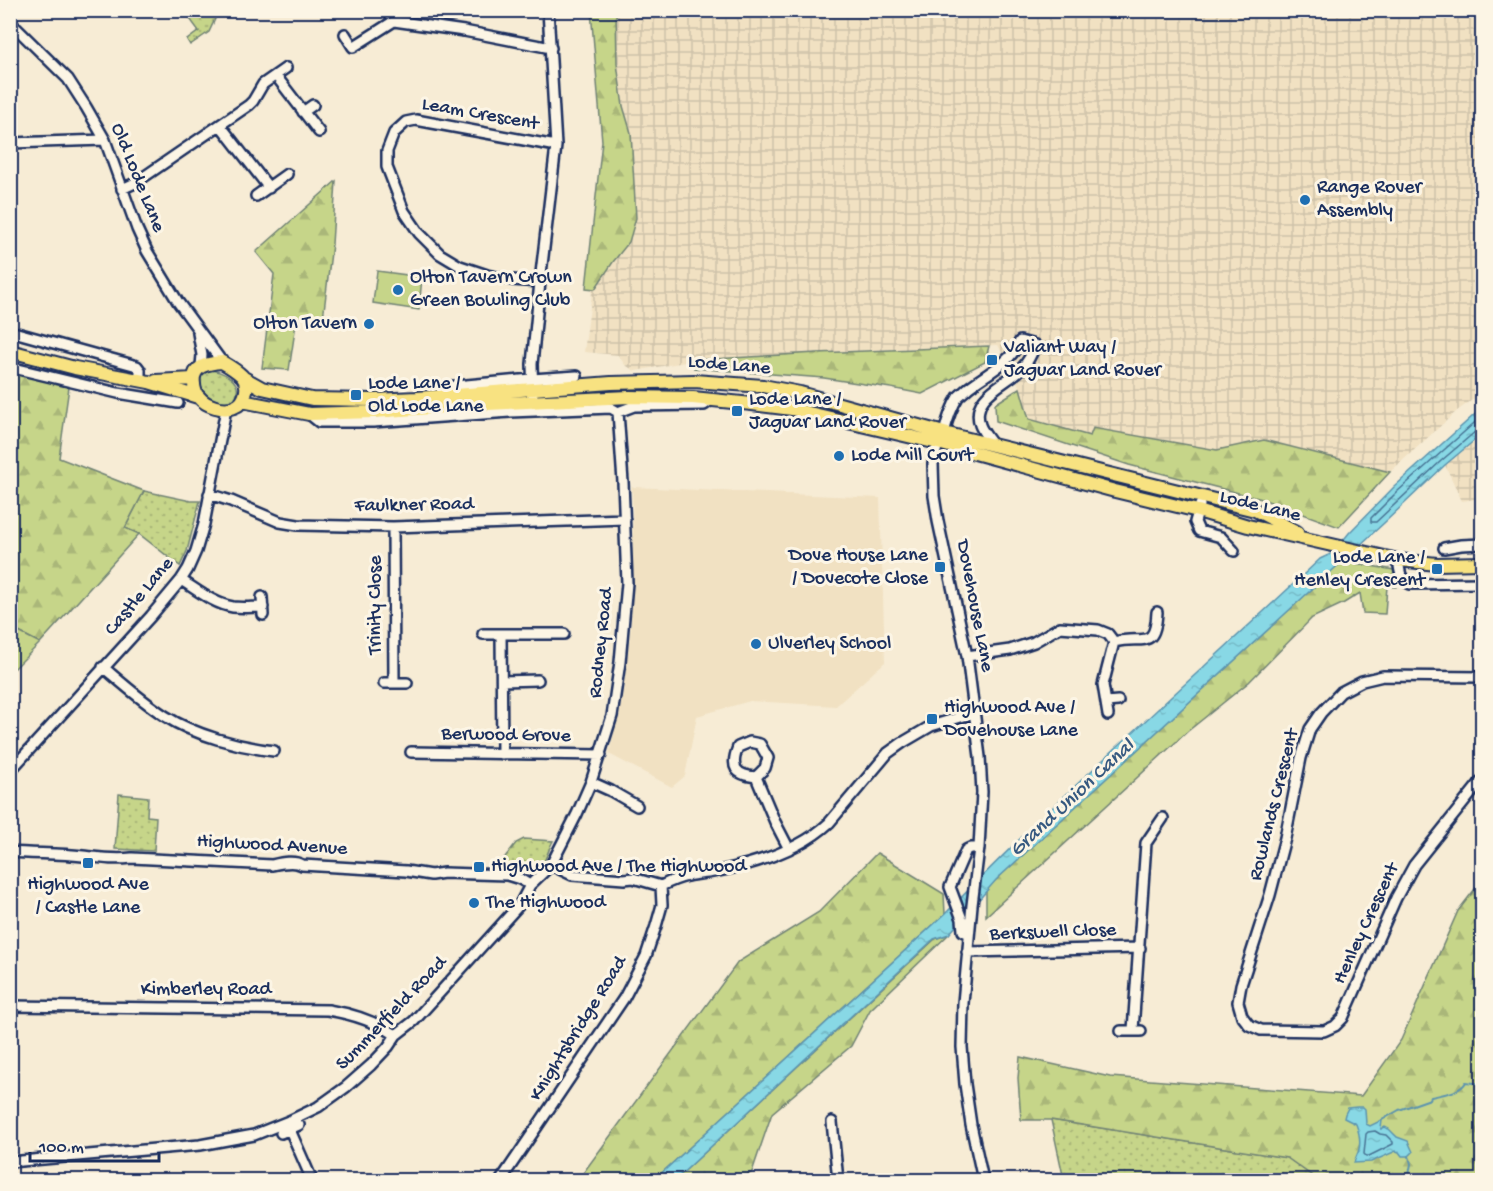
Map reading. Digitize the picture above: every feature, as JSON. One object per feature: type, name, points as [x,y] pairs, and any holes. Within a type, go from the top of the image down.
[{"type":"main road","points":[[10,351],[75,368],[145,381],[198,397],[216,407],[226,409],[239,405],[242,401],[246,392],[244,378],[222,362],[201,366],[194,379],[198,397]]},
{"type":"main road","name":"Lode Lane","points":[[244,378],[262,388],[312,399],[374,400],[611,383],[694,381],[763,386],[800,393],[1115,491],[1248,526],[1398,560],[1437,564],[1482,563]]},
{"type":"main road","points":[[145,381],[194,379]]},
{"type":"main road","name":"Lode Lane","points":[[242,401],[309,414],[373,412],[533,390],[711,400],[792,409],[941,438],[992,444],[1255,510],[1313,540]]},
{"type":"street","points":[[548,10],[556,146],[532,364],[533,390],[577,376]]},
{"type":"street","points":[[345,34],[353,47],[394,21],[464,31],[551,48]]},
{"type":"street","name":"Old Lode Lane","points":[[10,22],[68,79],[86,107],[105,140],[147,251],[177,302],[222,362]]},
{"type":"street","points":[[122,189],[135,183],[249,105],[263,84],[286,68]]},
{"type":"street","points":[[276,76],[319,132]]},
{"type":"street","points":[[303,112],[313,105]]},
{"type":"street","name":"Leam Crescent","points":[[540,282],[487,275],[460,266],[440,254],[419,233],[404,211],[387,167],[387,151],[394,133],[406,122],[416,120],[556,146]]},
{"type":"street","points":[[220,125],[269,188]]},
{"type":"street","points":[[10,143],[105,140]]},
{"type":"street","points":[[256,196],[287,174]]},
{"type":"street","name":"Old Lode Lane","points":[[196,327],[202,355],[201,366]]},
{"type":"street","points":[[10,331],[137,366],[145,381]]},
{"type":"street","name":"Dovehouse Lane","points":[[983,1180],[971,1125],[962,1047],[967,952],[980,848],[982,792],[967,656],[938,522],[933,464],[950,414],[959,396],[986,374],[1000,366],[1016,350],[1020,341],[1035,345],[1029,359],[1020,370],[984,398],[978,411],[980,425],[992,444]]},
{"type":"street","points":[[10,367],[118,393],[177,403]]},
{"type":"street","name":"Lode Lane","points":[[309,414],[319,422],[373,422],[510,412],[611,408],[618,411],[634,406],[704,405],[711,400]]},
{"type":"street","name":"Castle Lane","points":[[10,771],[151,616],[189,569],[204,524],[226,409]]},
{"type":"street","name":"Rodney Road","points":[[550,865],[591,782],[612,716],[627,583],[618,411]]},
{"type":"street","name":"Faulkner Road","points":[[209,494],[280,522],[298,525],[393,527],[625,519]]},
{"type":"street","name":"Lode Lane","points":[[1202,497],[1195,522],[1199,531],[1221,537],[1234,551]]},
{"type":"street","name":"Trinity Close","points":[[393,527],[394,684]]},
{"type":"street","points":[[1444,548],[1482,543]]},
{"type":"street","points":[[1398,560],[1401,576],[1410,584],[1482,583]]},
{"type":"street","points":[[181,580],[223,604],[234,607],[262,606]]},
{"type":"street","points":[[1114,642],[1126,639],[1144,640],[1151,637],[1156,630],[1157,616],[1167,621]]},
{"type":"street","points":[[967,656],[1010,650],[1035,642],[1060,627],[1098,630],[1108,634],[1114,642]]},
{"type":"street","points":[[483,634],[564,634]]},
{"type":"street","points":[[501,634],[502,754]]},
{"type":"street","points":[[1108,715],[1103,685],[1114,642]]},
{"type":"street","points":[[103,667],[125,687],[166,717],[194,731],[240,745],[274,751]]},
{"type":"street","name":"Rowlands Crescent","points":[[1261,1030],[1249,1025],[1242,1016],[1238,1002],[1241,985],[1270,895],[1285,838],[1301,758],[1310,729],[1321,713],[1341,692],[1362,681],[1383,676],[1482,677]]},
{"type":"street","points":[[502,681],[538,680]]},
{"type":"street","name":"Trinity Close","points":[[384,683],[407,683]]},
{"type":"street","points":[[1106,702],[1118,701]]},
{"type":"street","points":[[550,865],[572,875],[633,878],[661,886],[677,879],[745,864],[789,849],[820,832],[830,823],[888,753],[931,726],[974,713]]},
{"type":"street","name":"Berwood Grove","points":[[411,752],[601,755]]},
{"type":"street","points":[[756,777],[789,849]]},
{"type":"street","name":"Henley Crescent","points":[[1261,1030],[1324,1031],[1335,1026],[1343,1018],[1396,898],[1414,865],[1482,780]]},
{"type":"street","points":[[591,782],[638,806]]},
{"type":"street","name":"Berkswell Close","points":[[1121,1031],[1137,1031],[1146,843],[1163,818]]},
{"type":"street","points":[[969,934],[963,932],[962,919],[950,890],[966,850],[980,848]]},
{"type":"street","name":"Highwood Avenue","points":[[10,852],[100,859],[140,858],[272,865],[298,863],[431,875],[444,873],[507,875],[530,885]]},
{"type":"street","name":"Summerfield Road","points":[[10,1162],[200,1145],[254,1135],[318,1107],[371,1065],[396,1035],[414,1021],[520,904],[530,885],[542,876],[550,865]]},
{"type":"street","name":"Knightsbridge Road","points":[[501,1180],[624,998],[646,956],[656,926],[662,905],[661,886]]},
{"type":"street","name":"Berkswell Close","points":[[967,952],[1140,948]]},
{"type":"street","name":"Kimberley Road","points":[[10,1006],[328,1010],[368,1020],[396,1035]]},
{"type":"street","points":[[832,1122],[838,1180]]},
{"type":"street","points":[[290,1129],[312,1180]]},
{"type":"shaded area","points":[[598,11],[1482,11],[1482,393],[1457,411],[1390,472],[1305,469],[1091,436],[1029,419],[1020,388],[998,345],[696,360],[635,371],[625,365],[618,355],[584,352],[610,157]]},
{"type":"shaded area","points":[[1482,434],[1482,498],[1462,501],[1445,465]]},
{"type":"shaded area","name":"Ulverley School","points":[[632,487],[880,498],[885,662],[836,706],[750,701],[697,716],[685,776],[672,787],[609,754],[623,692],[631,626]]},
{"type":"green space","points":[[176,11],[209,11],[215,19],[209,32],[190,45],[187,40],[199,31],[185,12],[177,16]]},
{"type":"green space","points":[[591,11],[616,11],[617,64],[623,106],[631,133],[636,218],[629,242],[595,289],[586,288],[602,141]]},
{"type":"green space","points":[[336,181],[332,244],[323,319],[297,317],[289,370],[262,368],[274,274],[256,252]]},
{"type":"green space","name":"Olton Tavern Crown Green Bowling Club","points":[[377,271],[422,277],[419,310],[373,303]]},
{"type":"green space","points":[[989,346],[985,362],[922,394],[824,378],[694,368],[696,360]]},
{"type":"green space","points":[[208,370],[220,372],[235,382],[237,393],[234,399],[222,402],[202,389],[199,383],[201,376]]},
{"type":"green space","points":[[10,372],[69,387],[59,458],[144,491],[125,528],[139,534],[40,643],[11,628]]},
{"type":"green space","points":[[1020,388],[1029,419],[1090,436],[1093,428],[1217,450],[1264,440],[1390,472],[1339,527],[1262,499],[1129,465],[996,421],[995,404]]},
{"type":"green space","points":[[144,491],[200,501],[187,551],[180,566],[139,534],[125,528]]},
{"type":"green space","points":[[1342,561],[1394,570],[1396,587],[1387,586],[1385,614],[1363,613],[1360,593],[1312,618],[1249,682],[1188,731],[986,916],[986,889]]},
{"type":"green space","points":[[11,628],[40,643],[11,672]]},
{"type":"green space","points":[[119,794],[148,797],[147,816],[156,817],[154,851],[115,849]]},
{"type":"green space","points":[[524,839],[553,841],[539,868],[522,871],[498,866],[516,843]]},
{"type":"green space","points":[[877,853],[944,894],[945,914],[654,1180],[578,1180],[738,962],[819,912]]},
{"type":"green space","points":[[1482,880],[1481,1180],[1318,1180],[1287,1158],[1051,1120],[1021,1120],[1018,1078],[1020,1057],[1110,1077],[1361,1096],[1401,1040],[1458,911]]},
{"type":"green space","points":[[949,934],[870,1010],[851,1046],[772,1113],[752,1172],[740,1180],[675,1180],[935,939]]},
{"type":"green space","points":[[1051,1120],[1288,1158],[1318,1180],[1064,1180]]},
{"type":"water","name":"Grand Union Canal","points":[[1482,408],[1482,434],[1445,465],[996,880],[949,934],[934,939],[675,1180],[654,1180],[945,914],[1083,778],[1320,559],[1333,553],[1349,533],[1394,487]]},
{"type":"water","points":[[1363,1107],[1366,1124],[1370,1126],[1382,1120],[1381,1129],[1385,1127],[1397,1137],[1408,1141],[1413,1152],[1409,1156],[1402,1156],[1396,1151],[1371,1162],[1354,1163],[1360,1146],[1359,1133],[1356,1124],[1344,1118],[1348,1108]]},
{"type":"waterway","points":[[1382,1120],[1399,1110],[1431,1097],[1460,1089],[1466,1082],[1482,1084]]},
{"type":"waterway","points":[[1409,1156],[1411,1180]]},
{"type":"place","name":"Range Rover Assembly","points":[[1305,200]]},
{"type":"place","name":"Olton Tavern Crown Green Bowling Club","points":[[398,290]]},
{"type":"place","name":"Olton Tavern","points":[[369,324]]},
{"type":"place","name":"Valiant Way / Jaguar Land Rover","points":[[992,360]]},
{"type":"place","name":"Lode Lane / Old Lode Lane","points":[[356,395]]},
{"type":"place","name":"Lode Lane / Jaguar Land Rover","points":[[737,411]]},
{"type":"place","name":"Lode Mill Court","points":[[839,456]]},
{"type":"place","name":"Dove House Lane / Dovecote Close","points":[[940,567]]},
{"type":"place","name":"Lode Lane / Henley Crescent","points":[[1437,569]]},
{"type":"place","name":"Ulverley School","points":[[756,644]]},
{"type":"place","name":"Highwood Ave / Dovehouse Lane","points":[[932,719]]},
{"type":"place","name":"Highwood Ave / Castle Lane","points":[[88,863]]},
{"type":"place","name":"Highwood Ave / The Highwood","points":[[479,867]]},
{"type":"place","name":"The Highwood","points":[[474,903]]}]
